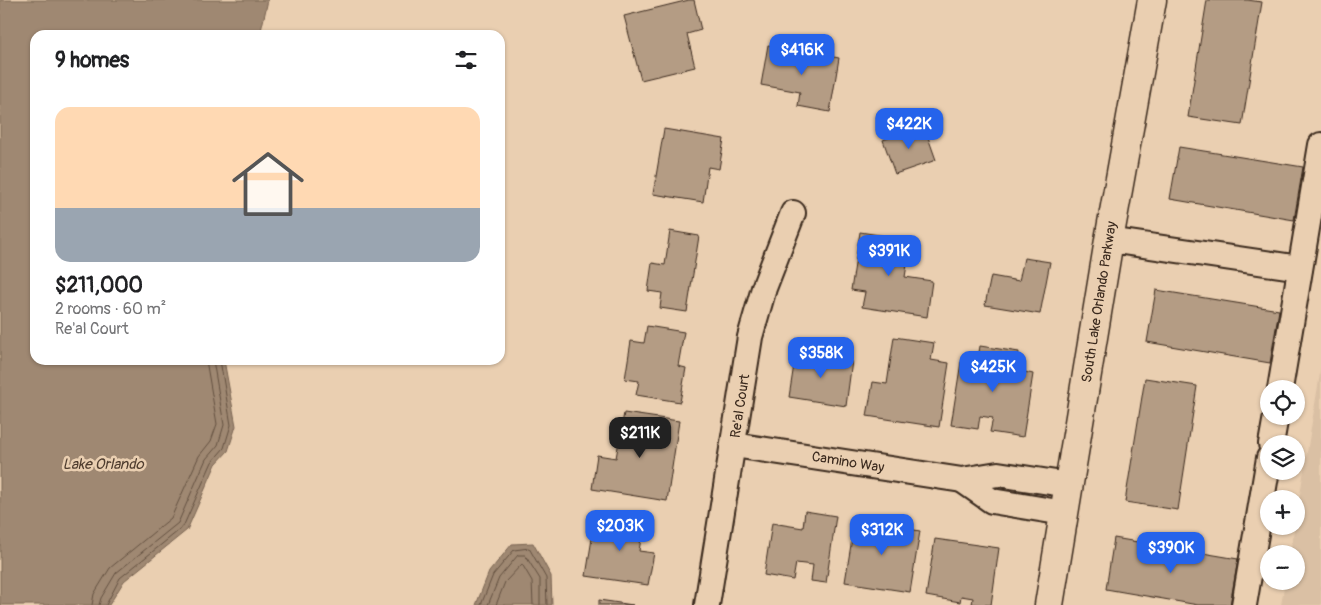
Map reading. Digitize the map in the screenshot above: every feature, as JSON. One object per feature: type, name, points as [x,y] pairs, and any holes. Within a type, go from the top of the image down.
[{"type":"street","name":"South Lake Orlando Parkway","points":[[1049,605],[1109,240],[1152,0]]},
{"type":"street","points":[[1281,380],[1321,146]]},
{"type":"street","name":"Re'al Court","points":[[706,605],[734,445],[750,337],[764,288],[793,213]]},
{"type":"street","points":[[1109,240],[1300,268]]},
{"type":"street","name":"Camino Way","points":[[734,445],[962,480],[998,474],[1069,485]]},
{"type":"street","name":"Camino Way","points":[[962,480],[992,501],[1064,513]]},
{"type":"street","points":[[1244,605],[1265,480]]},
{"type":"shaded area","points":[[1321,368],[1321,605],[1281,605],[1284,590],[1305,590],[1305,545],[1292,545],[1293,535],[1305,535],[1305,490],[1301,490],[1302,480],[1305,480],[1305,464]]},
{"type":"water","name":"Lake Orlando","points":[[0,0],[268,0],[261,30],[30,30],[30,365],[225,365],[236,426],[228,451],[216,464],[187,530],[124,581],[109,605],[0,605]]},
{"type":"water","points":[[533,543],[551,576],[552,605],[476,605],[489,572],[512,544]]},
{"type":"building","points":[[694,0],[701,30],[687,34],[695,67],[641,80],[624,16]]},
{"type":"building","points":[[1207,0],[1262,2],[1242,125],[1188,117]]},
{"type":"building","points":[[768,45],[839,58],[830,112],[798,106],[800,92],[761,85]]},
{"type":"building","points":[[924,126],[936,160],[895,174],[883,140]]},
{"type":"building","points":[[664,129],[724,139],[719,169],[708,167],[703,202],[653,194]]},
{"type":"building","points":[[1179,147],[1303,167],[1294,220],[1170,199]]},
{"type":"building","points":[[670,231],[699,236],[687,312],[660,308],[662,293],[648,291],[652,263],[665,265]]},
{"type":"building","points":[[860,232],[911,240],[905,277],[932,281],[927,317],[862,307],[865,292],[851,290]]},
{"type":"building","points":[[1024,258],[1050,262],[1040,314],[985,305],[991,276],[1019,281]]},
{"type":"building","points":[[1156,290],[1279,310],[1270,363],[1147,342]]},
{"type":"building","points":[[647,326],[684,332],[678,366],[686,368],[680,402],[636,395],[639,381],[625,379],[631,341],[644,343]]},
{"type":"building","points":[[894,337],[934,343],[931,360],[949,363],[939,427],[867,416],[873,382],[887,384]]},
{"type":"building","points":[[980,346],[1019,352],[1016,370],[1033,374],[1023,437],[990,432],[993,418],[980,416],[978,429],[951,425],[961,362],[977,365]]},
{"type":"building","points":[[796,352],[852,361],[846,406],[789,397]]},
{"type":"building","points":[[1145,378],[1197,386],[1178,510],[1125,502]]},
{"type":"building","points":[[624,413],[679,421],[667,501],[592,489],[597,455],[616,458]]},
{"type":"building","points":[[805,511],[836,516],[826,583],[811,581],[813,565],[796,563],[793,580],[764,575],[772,523],[803,528]]},
{"type":"building","points":[[612,514],[644,519],[639,551],[654,553],[648,585],[586,576],[594,526],[609,528]]},
{"type":"building","points":[[855,520],[920,531],[910,592],[845,582]]},
{"type":"building","points":[[1114,538],[1238,559],[1230,605],[1198,605],[1106,589]]},
{"type":"building","points":[[935,539],[999,548],[991,605],[972,604],[973,598],[961,596],[960,602],[926,596]]},
{"type":"building","points":[[599,600],[633,605],[599,605]]}]
